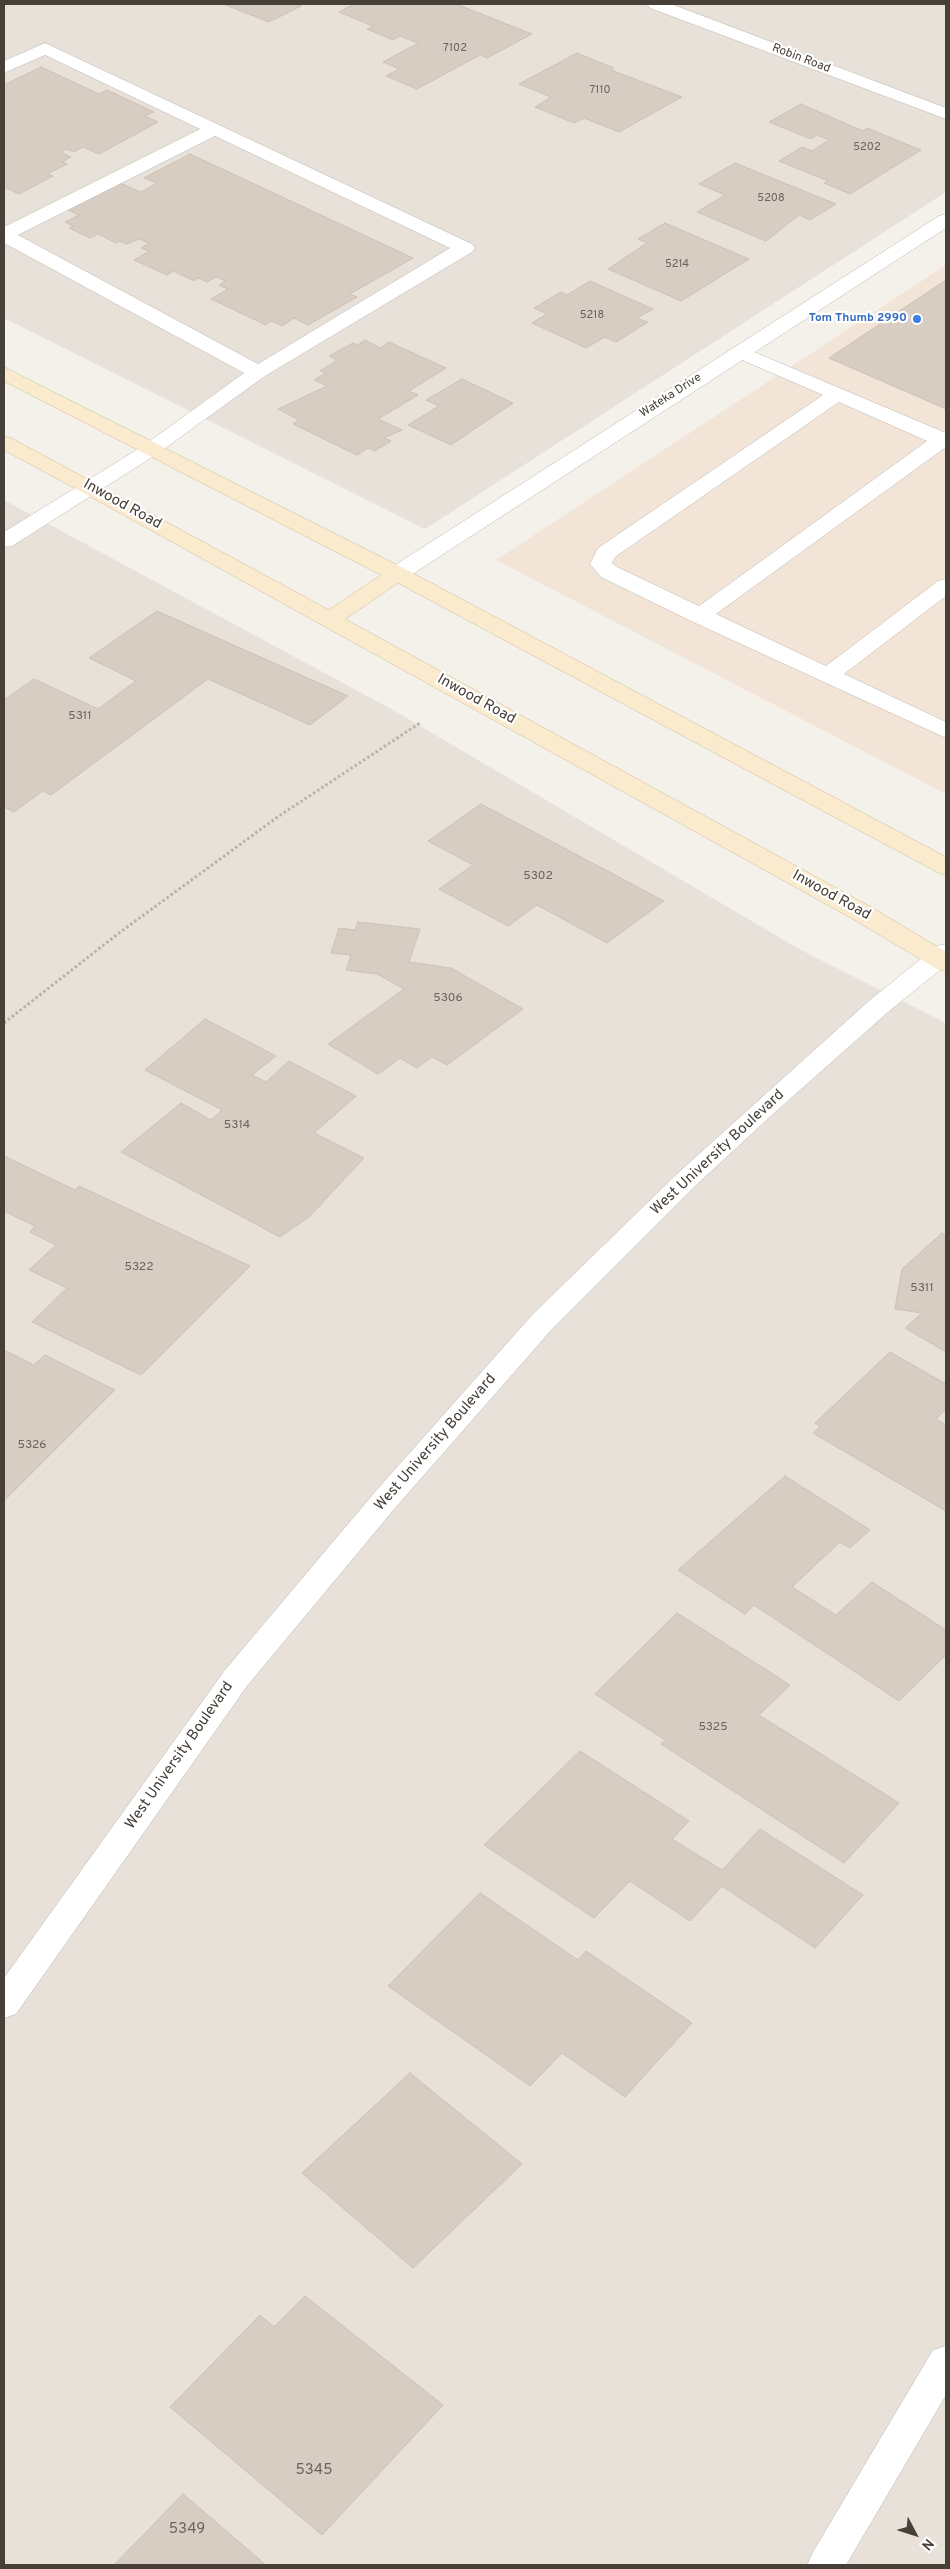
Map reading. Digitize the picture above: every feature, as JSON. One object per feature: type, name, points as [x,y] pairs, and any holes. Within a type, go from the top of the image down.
[{"type":"main road","points":[[4,373],[150,450],[398,574],[946,867]]},
{"type":"main road","name":"Inwood Road","points":[[4,442],[90,487],[944,958]]},
{"type":"main road","points":[[330,619],[398,574]]},
{"type":"street","name":"Robin Road","points":[[656,4],[946,114]]},
{"type":"street","points":[[4,68],[45,48],[465,248],[258,372],[150,450],[4,541]]},
{"type":"street","points":[[4,234],[215,129]]},
{"type":"street","name":"Wateka Drive","points":[[398,574],[946,220]]},
{"type":"street","points":[[4,234],[258,372]]},
{"type":"street","points":[[740,352],[945,440]]},
{"type":"street","points":[[838,394],[606,554],[601,564],[609,572],[699,616],[946,731]]},
{"type":"street","points":[[699,616],[945,440]]},
{"type":"street","points":[[827,676],[946,586]]},
{"type":"street","name":"West University Boulevard","points":[[4,2004],[236,1678],[385,1500],[544,1321],[687,1180],[764,1108],[879,1006],[944,958]]},
{"type":"street","points":[[826,2565],[946,2362]]},
{"type":"path","points":[[4,1023],[118,932],[279,816],[427,718]]},
{"type":"shaded area","points":[[4,4],[946,4],[946,192],[425,529],[4,318]]},
{"type":"shaded area","points":[[946,265],[946,794],[496,560]]},
{"type":"shaded area","points":[[4,500],[393,710],[799,949],[946,1023],[946,2565],[4,2565]]},
{"type":"building","points":[[223,4],[296,4],[301,6],[269,22]]},
{"type":"building","points":[[354,4],[456,4],[532,34],[487,58],[480,55],[417,89],[386,76],[399,69],[383,62],[418,43],[400,36],[393,40],[367,29],[373,26],[339,12]]},
{"type":"building","points":[[577,53],[614,68],[611,70],[682,97],[619,132],[584,118],[574,123],[535,107],[551,97],[519,84]]},
{"type":"building","points":[[41,67],[99,94],[107,90],[154,112],[145,116],[158,122],[99,154],[83,147],[74,152],[66,149],[60,152],[71,157],[62,162],[67,164],[47,174],[53,176],[19,194],[4,187],[4,85]]},
{"type":"building","points":[[801,104],[863,131],[867,128],[921,150],[850,194],[824,183],[828,181],[779,161],[802,147],[812,151],[829,140],[817,135],[811,139],[769,122]]},
{"type":"building","points":[[190,154],[413,258],[350,294],[357,297],[308,325],[294,318],[282,326],[271,321],[266,325],[211,299],[228,289],[219,285],[226,281],[216,277],[207,282],[198,278],[194,281],[173,271],[167,275],[134,260],[149,251],[141,248],[149,243],[139,239],[127,244],[119,241],[116,243],[98,234],[90,238],[69,228],[73,226],[65,222],[79,215],[68,210],[120,183],[141,192],[157,183],[144,178]]},
{"type":"building","points":[[735,163],[836,204],[810,220],[799,215],[766,241],[697,212],[725,195],[699,184]]},
{"type":"building","points":[[665,223],[749,259],[681,301],[608,269],[647,243],[638,239]]},
{"type":"building","name":"Tom Thumb 2990","points":[[946,280],[946,409],[829,358]]},
{"type":"building","points":[[590,281],[653,309],[637,318],[648,322],[616,342],[605,337],[586,348],[532,323],[547,314],[534,308],[561,292],[567,295]]},
{"type":"building","points":[[365,340],[380,348],[389,342],[446,368],[409,391],[418,395],[378,419],[402,430],[384,438],[391,441],[375,451],[368,448],[357,455],[293,424],[299,420],[278,409],[327,386],[314,380],[326,373],[320,371],[337,360],[329,356],[353,343],[358,345]]},
{"type":"building","points":[[462,379],[513,403],[451,445],[408,425],[439,406],[426,400]]},
{"type":"building","points":[[157,611],[348,696],[310,725],[208,679],[51,795],[43,791],[14,812],[4,807],[4,700],[34,679],[98,709],[136,681],[89,658]]},
{"type":"building","points":[[481,804],[664,901],[607,943],[537,905],[508,926],[439,889],[473,865],[428,841]]},
{"type":"building","points":[[358,922],[420,929],[409,962],[451,968],[523,1009],[447,1065],[432,1057],[417,1068],[400,1058],[378,1074],[328,1044],[404,989],[377,974],[346,970],[351,955],[331,953],[339,928],[355,930]]},
{"type":"building","points":[[205,1019],[276,1056],[252,1075],[266,1082],[289,1061],[356,1096],[314,1133],[364,1158],[309,1217],[280,1237],[121,1152],[181,1103],[211,1120],[222,1110],[145,1070]]},
{"type":"building","points":[[6,1157],[75,1190],[79,1186],[250,1266],[141,1375],[32,1322],[67,1288],[29,1270],[56,1245],[30,1232],[35,1226],[4,1211],[4,1159]]},
{"type":"building","points":[[942,1233],[946,1236],[946,1352],[905,1328],[922,1313],[895,1309],[902,1269]]},
{"type":"building","points":[[4,1350],[34,1365],[45,1355],[115,1390],[4,1501]]},
{"type":"building","points":[[890,1352],[946,1384],[946,1409],[936,1419],[946,1425],[946,1511],[813,1433],[820,1426],[815,1423]]},
{"type":"building","points":[[785,1476],[870,1530],[850,1548],[840,1542],[792,1587],[836,1615],[872,1582],[946,1630],[946,1655],[899,1701],[754,1605],[745,1614],[678,1570]]},
{"type":"building","points":[[677,1613],[790,1685],[759,1715],[899,1803],[844,1863],[661,1744],[665,1740],[595,1694]]},
{"type":"building","points":[[580,1751],[689,1821],[672,1839],[722,1870],[760,1829],[863,1895],[815,1948],[722,1886],[690,1921],[630,1881],[594,1918],[484,1845]]},
{"type":"building","points":[[480,1893],[578,1960],[586,1951],[692,2023],[625,2097],[562,2053],[530,2086],[388,1986]]},
{"type":"building","points":[[410,2073],[522,2164],[413,2268],[302,2173]]},
{"type":"building","points":[[305,2296],[443,2405],[322,2535],[170,2407],[260,2315],[274,2327]]},
{"type":"building","points":[[183,2494],[266,2565],[114,2565]]},
{"type":"place","name":"Tom Thumb 2990","points":[[917,319]]}]
